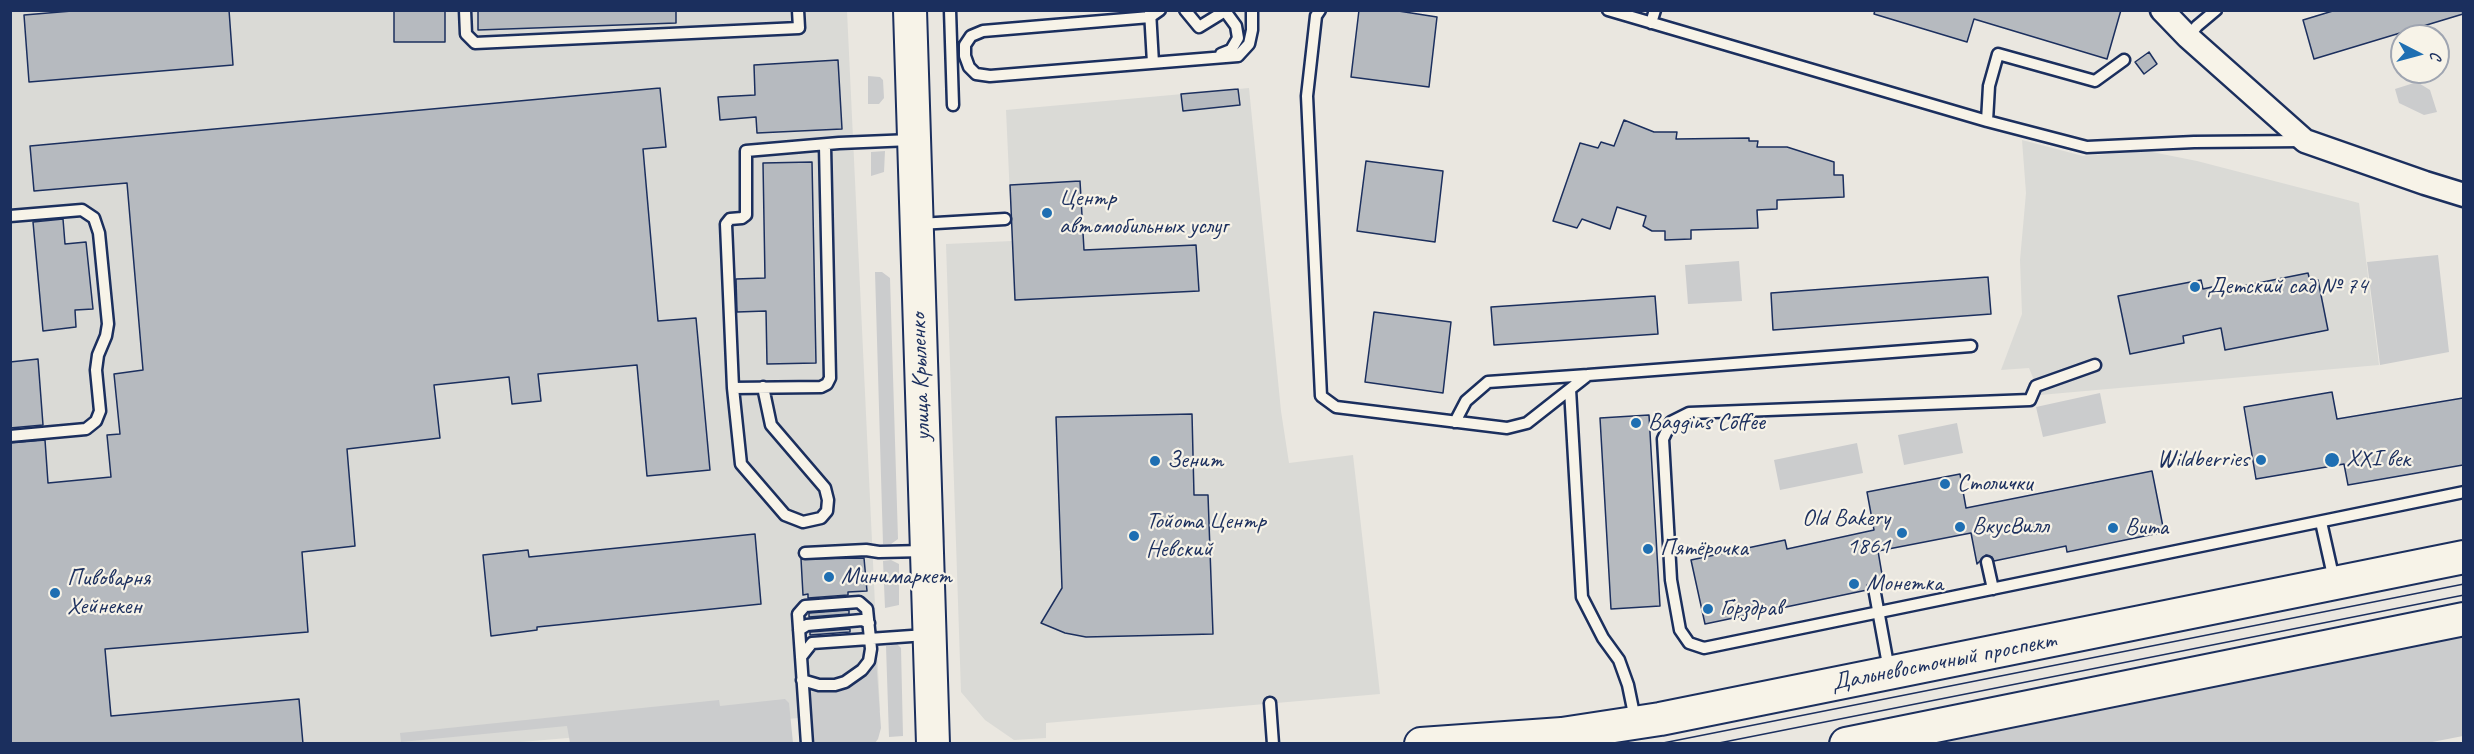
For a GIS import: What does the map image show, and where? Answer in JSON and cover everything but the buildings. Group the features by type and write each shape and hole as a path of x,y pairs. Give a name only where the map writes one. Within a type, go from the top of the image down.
{"main road":[{"name":"улица Крыленко","path":"891,10 904,140 916,224 917,551"},
{"name":"улица Крыленко","path":"909,10 908,109 904,140 919,635 912,744"},
{"name":"Дальневосточный проспект","path":"1421,744 1562,734 1636,723 2463,557"},
{"path":"1846,744 2463,619"},
{"name":"улица Крыленко","path":"919,635 933,744"}],"street":[{"path":"2162,10 2188,37 2305,141 2463,195"}],"lane":[{"path":"465,10 466,34 475,43 799,28 798,10"},
{"path":"950,10 953,105"},
{"path":"1185,10 1199,27 1225,11 1236,26 1238,38 1231,50 1212,58"},
{"path":"1153,63 1153,13 983,31 971,36 965,45 965,56 969,67 976,75 990,76 1153,63 1238,56 1249,44 1252,10"},
{"path":"1320,10 1316,16 1307,96 1321,396 1336,407 1506,428 1527,423 1588,375"},
{"path":"1608,10 1987,121 2087,147 2194,142 2305,141"},
{"path":"1651,23 1655,10"},
{"path":"2188,37 2216,10"},
{"path":"1987,121 1989,86 1998,54 2095,81 2124,60"},
{"path":"763,387 771,425 825,488 828,500 827,511 820,518 803,522 785,515 741,464 733,388 726,224 730,219 742,218 746,214 746,151 904,140"},
{"path":"733,388 821,387 827,384 830,378 825,146"},
{"path":"10,216 82,210 94,218 99,233 108,324 98,355 96,370 100,411 96,421 87,429 10,436"},
{"path":"916,224 1005,219"},
{"path":"1455,422 1466,401 1488,382 1971,346"},
{"path":"2094,365 2036,386 2030,400 1689,413 1671,422 1663,439 1671,580 1680,630 1689,643 1704,648 2463,492"},
{"path":"1570,389 1582,597 1603,638 1619,660 1628,685 1636,723"},
{"path":"2321,522 2335,583"},
{"path":"806,553 866,550 917,551"},
{"path":"1987,562 1993,588"},
{"path":"1874,588 1890,673"},
{"path":"802,680 819,685 835,685 854,676 869,661 870,638 867,609 859,602 805,606 798,614 802,680 807,744"},
{"path":"799,630 807,625 862,620 868,623"},
{"path":"801,657 812,643 919,635"},
{"path":"1270,703 1273,744"}],"shaded area":[{"path":"10,11 847,11 880,711 498,744 11,743"},
{"path":"868,76 880,77 883,80 884,98 879,104 868,104"},
{"path":"2411,84 2420,84 2430,90 2437,112 2424,115 2399,103 2395,89"},
{"path":"1249,88 1281,411 1289,463 1353,455 1380,694 1046,723 1046,738 1014,740 985,720 961,692 946,244 1012,241 1006,110"},
{"name":"Детский сад № 74","path":"2022,140 2083,156 2147,151 2197,161 2359,203 2379,365 2040,395 2029,368 2001,370 2022,314 2020,260 2026,193"},
{"path":"885,151 884,172 871,176 871,152"},
{"path":"935,247 940,387 933,383 928,251"},
{"path":"2438,255 2449,352 2380,365 2367,262"},
{"path":"1739,261 1742,301 1688,304 1685,265"},
{"path":"875,272 882,272 890,278 898,539 891,544 883,544"},
{"path":"2100,393 2106,423 2043,437 2036,407"},
{"path":"940,411 945,543 937,538 933,416"},
{"path":"1957,423 1963,453 1904,465 1898,435"},
{"path":"1857,443 1863,473 1780,490 1774,460"},
{"path":"891,560 899,564 899,605 885,608 883,561"},
{"path":"2463,637 2463,736 2422,744 1935,744 2009,725"},
{"path":"897,644 901,648 903,736 889,737 886,646"},
{"path":"874,658 876,659 881,728 878,739 875,743 811,743 808,692 844,688 870,670"},
{"path":"785,699 789,703 793,743 570,743 567,726 401,742 400,733 719,700 720,706"}],"tram line":[{"path":"1658,744 2464,584"},
{"path":"1714,744 2464,595"}],"place":[{"name":"Центр автомобильных услуг","path":"1047,213"},
{"name":"Детский сад № 74","path":"2195,287"},
{"name":"Baggins Coffee","path":"1636,423"},
{"name":"Wildberries","path":"2261,460"},
{"name":"XXI век","path":"2332,460"},
{"name":"Зенит","path":"1155,461"},
{"name":"Столички","path":"1945,484"},
{"name":"ВкусВилл","path":"1960,527"},
{"name":"Вита","path":"2113,528"},
{"name":"Old Bakery 1861","path":"1902,533"},
{"name":"Тойота Центр Невский","path":"1134,536"},
{"name":"Пятёрочка","path":"1648,549"},
{"name":"Минимаркет","path":"829,577"},
{"name":"Монетка","path":"1854,584"},
{"name":"Пивоварня Хейнекен","path":"55,593"},
{"name":"Горздрав","path":"1708,609"}]}
